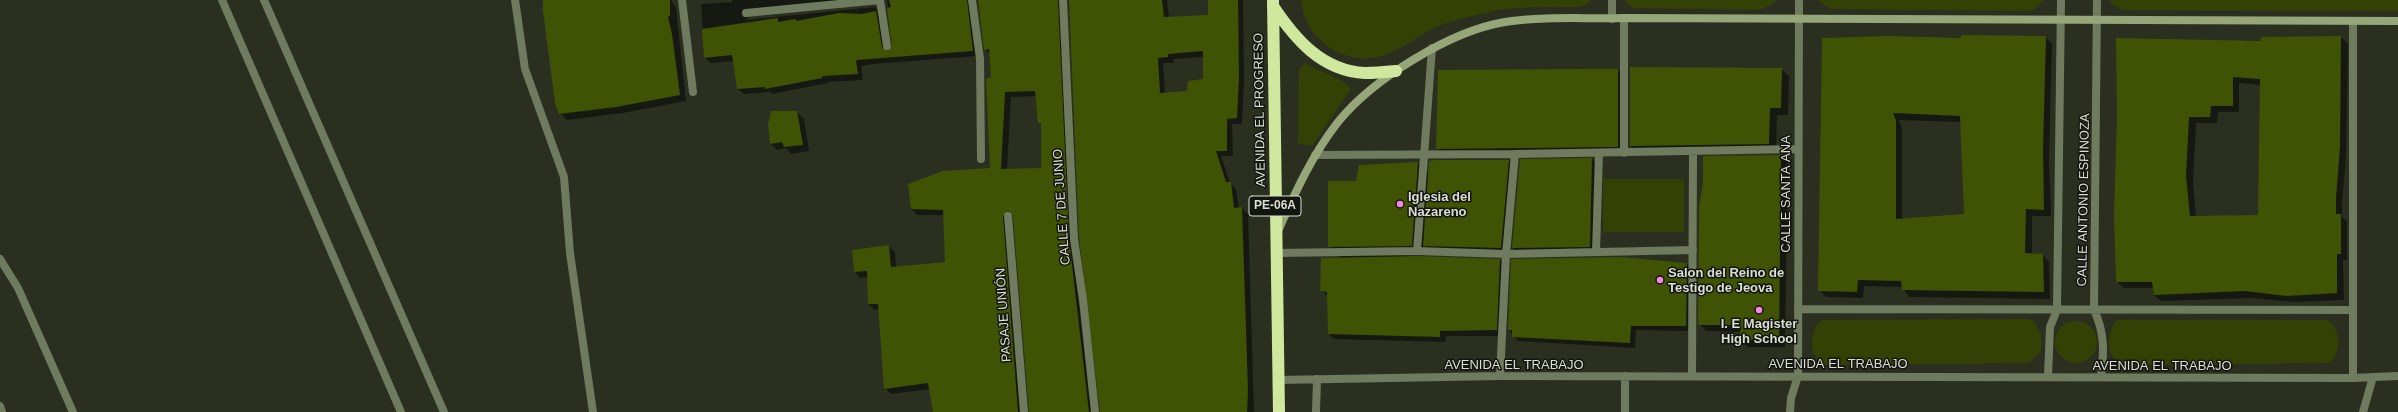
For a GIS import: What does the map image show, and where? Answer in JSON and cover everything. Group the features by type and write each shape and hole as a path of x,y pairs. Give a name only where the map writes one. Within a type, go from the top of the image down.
{"highway":[{"path":"1273,3 1288,28 1306,48 1325,61 1345,70 1365,73 1396,71"},
{"name":"AVENIDA EL PROGRESO","path":"1273,3 1279,380 1278,412"}],"main road":[{"path":"1276,235 1299,184 1316,155 1344,116 1360,100 1396,71 1432,48 1470,32 1504,23 1528,20 1624,18 2398,22"}],"street":[{"path":"222,0 401,412"},
{"path":"264,0 444,412"},
{"path":"515,0 525,69 564,177 570,253 593,412"},
{"path":"682,0 693,92"},
{"path":"746,13 880,0 887,46"},
{"path":"972,0 980,59 981,159"},
{"name":"CALLE 7 DE JUNIO","path":"1062,0 1074,239 1083,300 1094,412"},
{"path":"1612,0 1612,19"},
{"name":"CALLE SANTA ANA","path":"1790,412 1791,398 1798,376 1799,0"},
{"name":"CALLE ANTONIO ESPINOZA","path":"2048,377 2050,327 2057,310 2062,20 2061,0"},
{"name":"CALLE ANTONIO ESPINOZA","path":"2097,0 2094,310 2102,326 2105,345 2101,377"},
{"path":"1624,18 1624,153"},
{"path":"2353,21 2353,378"},
{"path":"1417,251 1432,48"},
{"path":"1316,155 1624,153 1798,149"},
{"path":"1692,376 1693,152"},
{"path":"1596,252 1599,153"},
{"path":"1500,376 1506,254 1515,154"},
{"name":"PASAJE UNIÓN","path":"1008,216 1024,412"},
{"path":"1277,253 1417,251 1506,254 1693,250"},
{"path":"0,259 18,288 73,412"},
{"path":"1798,309 2352,310"},
{"name":"AVENIDA EL TRABAJO","path":"1279,380 1500,376 2353,378 2398,376"},
{"path":"1625,376 1625,412"},
{"path":"2363,412 2373,377"},
{"path":"1316,412 1317,379"},
{"path":"0,406 2,412"}],"green space":[{"path":"1301,0 1592,0 1578,7 1533,7 1509,9 1462,18 1432,29 1390,53 1375,58 1360,58 1346,55 1332,49 1321,40 1311,29 1304,15"},
{"path":"1624,0 1777,0 1769,6 1758,10 1633,8"},
{"path":"1818,0 2045,0 2031,11 1831,9"},
{"path":"2109,0 2398,0 2398,11 2123,10 2113,5"},
{"path":"1305,63 1344,82 1351,89 1312,146 1298,143 1299,69"},
{"path":"1603,179 1684,179 1684,232 1603,232"},
{"path":"2027,319 2034,321 2041,335 2041,352 2029,363 1827,365 1816,358 1812,344 1814,330 1817,324 1822,320"},
{"path":"2118,320 2327,320 2335,329 2338,347 2334,359 2329,363 2122,365 2116,362 2110,351 2109,344 2111,330"},
{"path":"2076,321 2091,327 2097,342 2091,357 2076,363 2061,357 2055,342 2061,327"}],"building":[{"path":"543,0 670,0 670,16 668,17 672,34 680,95 616,107 559,114 555,103 543,11"},
{"path":"889,0 967,0 973,51 856,60 858,74 822,76 822,78 765,89 765,87 737,89 732,55 704,58 702,29 778,18 778,22 796,19 796,21 839,13 862,14 876,11 882,47 888,51 892,46 887,8 891,7"},
{"path":"978,0 1058,0 1069,239 1089,412 1029,412 1013,216 1008,211 1003,216 1018,412 933,412 928,383 884,389 878,304 868,304 867,271 854,272 852,250 889,245 891,267 945,262 943,210 911,209 908,184 943,171 990,168 986,79 991,77 989,49 984,50","holes":["1035,91 1038,123 1041,123 1041,168 1001,169 1005,92"]},
{"path":"1069,0 1162,0 1164,17 1208,15 1208,0 1238,0 1239,75 1237,118 1227,119 1227,151 1216,151 1226,182 1231,182 1234,208 1242,207 1248,391 1247,412 1100,412 1079,238","holes":["1203,51 1203,79 1188,81 1187,91 1160,93 1158,58 1168,57 1168,54"]},
{"path":"1961,35 2046,36 2043,150 2044,210 2026,209 2025,253 2043,254 2044,292 1902,290 1901,281 1858,280 1857,292 1818,291 1822,38 1889,36 1961,38","holes":["1893,113 1960,116 1964,214 1896,219 1896,120"]},
{"path":"2341,36 2340,147 2336,214 2341,214 2341,254 2337,254 2337,293 2287,296 2245,291 2154,295 2152,282 2116,282 2114,215 2117,115 2116,38 2261,41 2261,37","holes":["2233,77 2260,79 2258,215 2190,216 2186,176 2189,117 2210,117 2211,106 2233,106"]},
{"path":"1630,67 1782,68 1781,108 1770,108 1769,144 1630,146"},
{"path":"1618,69 1618,147 1436,149 1438,70"},
{"path":"771,111 797,111 803,145 784,147 782,142 770,144 768,124"},
{"path":"1781,155 1779,340 1740,340 1740,325 1698,325 1699,208 1703,182 1703,156"},
{"path":"1592,158 1590,247 1512,248 1520,159"},
{"path":"1509,160 1501,248 1423,246 1429,161"},
{"path":"1418,162 1412,246 1328,247 1328,181 1356,181 1359,165"},
{"path":"1417,256 1500,259 1497,330 1440,331 1440,337 1328,334 1327,292 1320,291 1321,258"},
{"path":"1621,257 1687,263 1686,326 1631,326 1630,343 1512,337 1512,330 1508,330 1511,259"}],"place":[{"name":"Iglesia del Nazareno","path":"1400,204"},
{"name":"Salon del Reino de Testigo de Jeova","path":"1660,280"},
{"name":"I. E Magister High School","path":"1759,310"}]}
